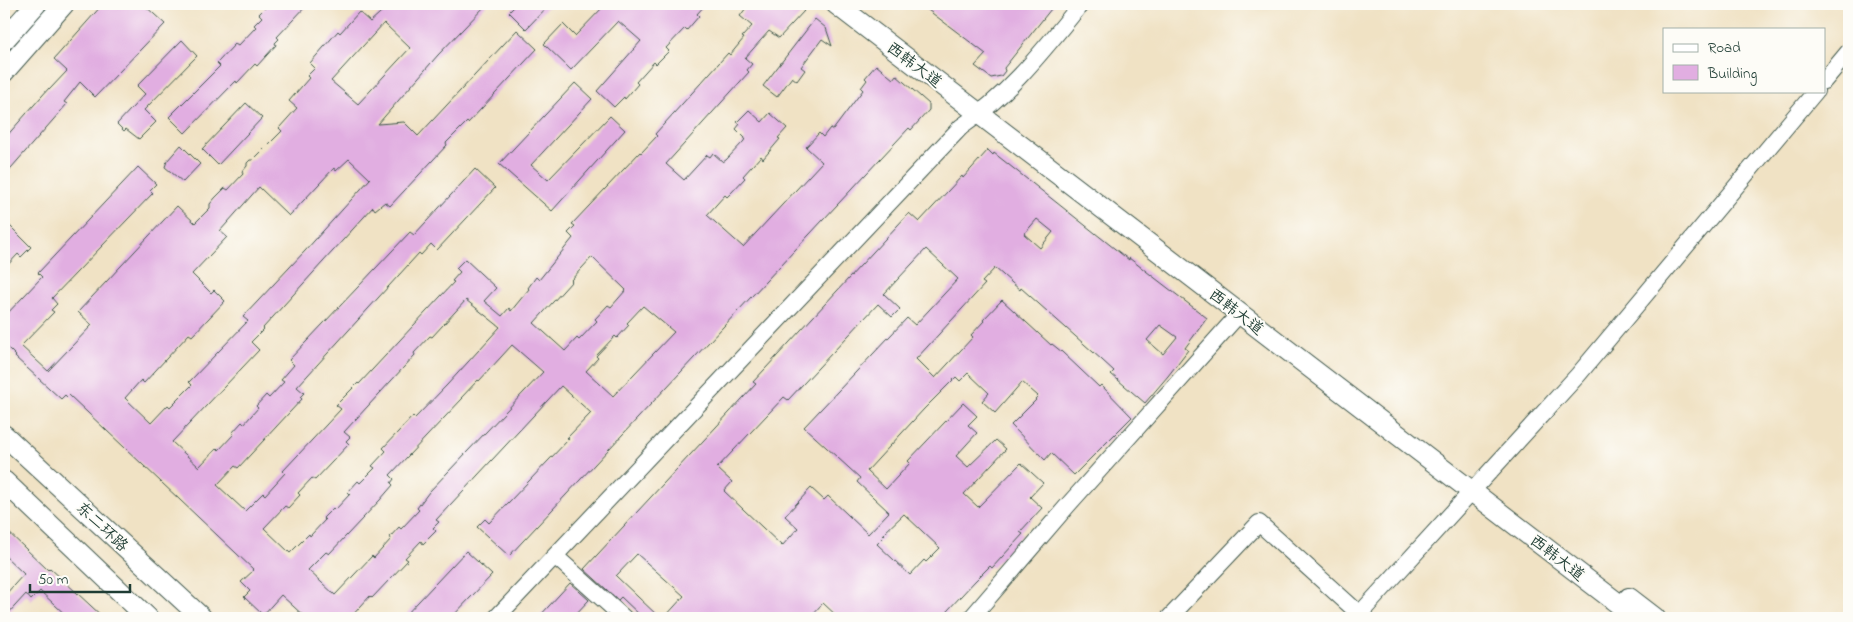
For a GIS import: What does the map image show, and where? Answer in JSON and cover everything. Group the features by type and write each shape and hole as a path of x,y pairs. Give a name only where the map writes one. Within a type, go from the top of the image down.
{"main road":[{"path":"4,40 36,4"},
{"path":"4,72 64,4"},
{"name":"西韩大道","path":"836,4 984,110 1476,488 1637,618"},
{"name":"西韩大道","path":"854,4 984,110 1240,313 1655,618"},
{"name":"东二环路","path":"4,435 202,618"},
{"path":"4,482 148,618"}],"street":[{"path":"496,618 954,134 984,110 1027,70 1081,4"},
{"path":"1826,79 1849,51"},
{"path":"1169,618 1259,523 1360,617 1410,558 1584,368 1815,92"},
{"path":"971,618 1240,313"},
{"path":"555,556 624,618"}],"building":[{"path":"103,4 143,4 165,24 95,97 80,82 64,102 67,104 4,176 4,139 49,88 67,71 54,59"},
{"path":"269,4 308,4 277,37 279,39 275,43 276,45 257,66 255,64 237,83 236,81 185,133 169,117 220,66 217,63 235,44 238,46 256,27 254,25 262,17 259,14"},
{"path":"390,4 487,4 438,55 378,124 404,122 418,136 517,30 537,49 468,123 446,143 447,145 390,206 385,202 375,210 373,207 251,342 259,350 172,442 199,467 217,448 219,450 242,422 244,424 258,408 256,406 266,395 269,398 284,382 281,380 294,365 289,360 410,232 414,235 475,169 495,188 437,250 431,244 421,255 419,253 297,387 304,393 300,397 302,399 238,468 235,466 217,485 245,511 263,493 265,495 285,473 283,471 341,409 336,405 359,384 454,282 452,281 460,272 456,268 465,259 496,288 484,301 502,316 509,308 511,311 536,277 539,280 573,238 568,233 575,226 572,224 657,136 655,134 728,53 730,55 744,38 742,37 752,26 740,16 749,4 795,4 804,11 779,38 769,31 745,58 752,64 747,70 749,72 666,164 684,180 707,155 710,157 713,153 723,162 744,141 745,138 736,129 740,124 737,122 749,110 762,122 770,113 787,128 763,159 761,156 743,176 745,178 727,197 725,195 707,215 743,247 822,162 806,147 819,133 823,137 830,128 833,130 863,90 861,88 867,80 865,78 876,65 893,79 896,75 929,104 929,110 911,130 909,128 509,556 477,527 485,519 489,523 569,439 567,438 591,413 561,386 436,520 439,522 433,528 436,531 423,544 421,541 405,558 408,560 350,618 306,618 281,595 263,615 244,597 250,591 241,582 254,570 69,395 67,397 65,395 61,399 15,357 4,344 4,317 42,277 38,273 138,167 156,184 150,190 153,193 52,298 57,304 51,310 54,312 21,346 48,371 92,325 78,312 177,206 195,223 210,208 210,204 215,198 225,188 228,190 243,174 242,172 247,163 253,160 282,131 279,128 297,108 289,101 315,68 310,63 338,31 340,33 359,12 370,22","holes":["384,23 410,48 358,104 331,81","349,159 370,179 243,317 248,321 189,382 192,385 170,407 168,405 151,423 125,398 141,380 144,383 189,334 192,336 225,301 214,290 211,293 192,274 227,237 220,231 259,187 289,216 334,168 336,171","592,257 626,290 611,307 608,305 595,319 597,321 579,340 577,338 565,351 534,323","466,300 500,327 447,385 415,418 413,416 383,448 386,451 372,466 375,468 360,483 358,481 348,492 350,494 335,510 333,508 310,536 309,534 290,553 264,528 285,506 288,508 300,495 298,493 312,478 315,480 349,444 346,441 350,437 344,432 415,355 414,353 430,336 432,337","643,306 674,332 613,396 586,371 598,358 596,356 615,336 617,338 629,325 627,323","512,345 543,372 429,492 417,508 419,510 401,529 399,527 374,558 372,556 335,595 308,570 326,552 329,554 380,500 393,485 391,483 394,479 390,475"]},
{"path":"517,4 550,4 526,29 509,12"},
{"path":"606,4 706,4 687,30 685,28 666,48 669,51 656,64 654,62 636,82 638,84 625,99 624,97 614,107 597,91 641,41 618,21 571,70 544,44 563,24 575,36"},
{"path":"920,4 1055,4 1004,68 1005,71 1001,76 991,78 975,66 986,54"},
{"path":"815,19 826,28 832,46 822,39 801,67 805,70 797,81 792,77 777,97 763,86"},
{"path":"182,40 197,56 144,110 156,122 139,139 126,129 124,131 117,124 145,94 137,86"},
{"path":"575,83 592,99 531,165 548,180 610,116 625,130 552,211 499,164"},
{"path":"246,103 262,118 218,165 202,149"},
{"path":"181,145 200,164 183,182 165,167 167,161"},
{"path":"988,150 993,155 994,153 1129,260 1129,258 1207,318 1185,348 1188,350 1168,376 1145,403 1111,374 1114,371 1102,360 1021,288 1020,290 995,268 982,282 985,284 916,359 935,378 973,337 971,335 1002,300 1099,387 1101,385 1132,417 1074,475 1051,453 1045,460 1011,425 1038,396 1022,382 995,413 982,401 989,393 968,373 960,381 956,377 924,409 867,471 886,489 910,463 908,461 963,403 977,416 968,425 977,433 956,456 968,467 996,440 1006,449 964,494 978,507 1021,463 1043,483 1030,497 1042,508 1020,532 1023,534 992,568 990,566 975,581 943,618 839,618 823,603 809,618 664,618 684,596 637,554 616,576 660,618 643,618 621,597 618,600 584,569 756,384 753,382 909,213 919,222 962,176 963,178","holes":["1037,219 1053,232 1040,248 1024,234","926,249 958,279 915,325 907,318 804,427 860,478 857,482 889,512 868,534 828,496 824,500 811,488 785,516 798,528 782,546 724,491 732,482 717,468 784,397 788,400 878,304 892,317 900,309 884,294","1160,325 1177,337 1163,354 1147,340","904,514 940,548 926,562 924,560 910,575 877,544 885,536 883,534"]},
{"path":"4,220 31,247 21,257 18,254 4,269"},
{"path":"4,528 48,570 50,568 104,618 69,618 40,591 31,600 26,594 4,618 4,596 24,574 4,555"},
{"path":"466,551 492,575 451,618 403,618"},
{"path":"570,583 589,600 572,618 538,618"}]}
